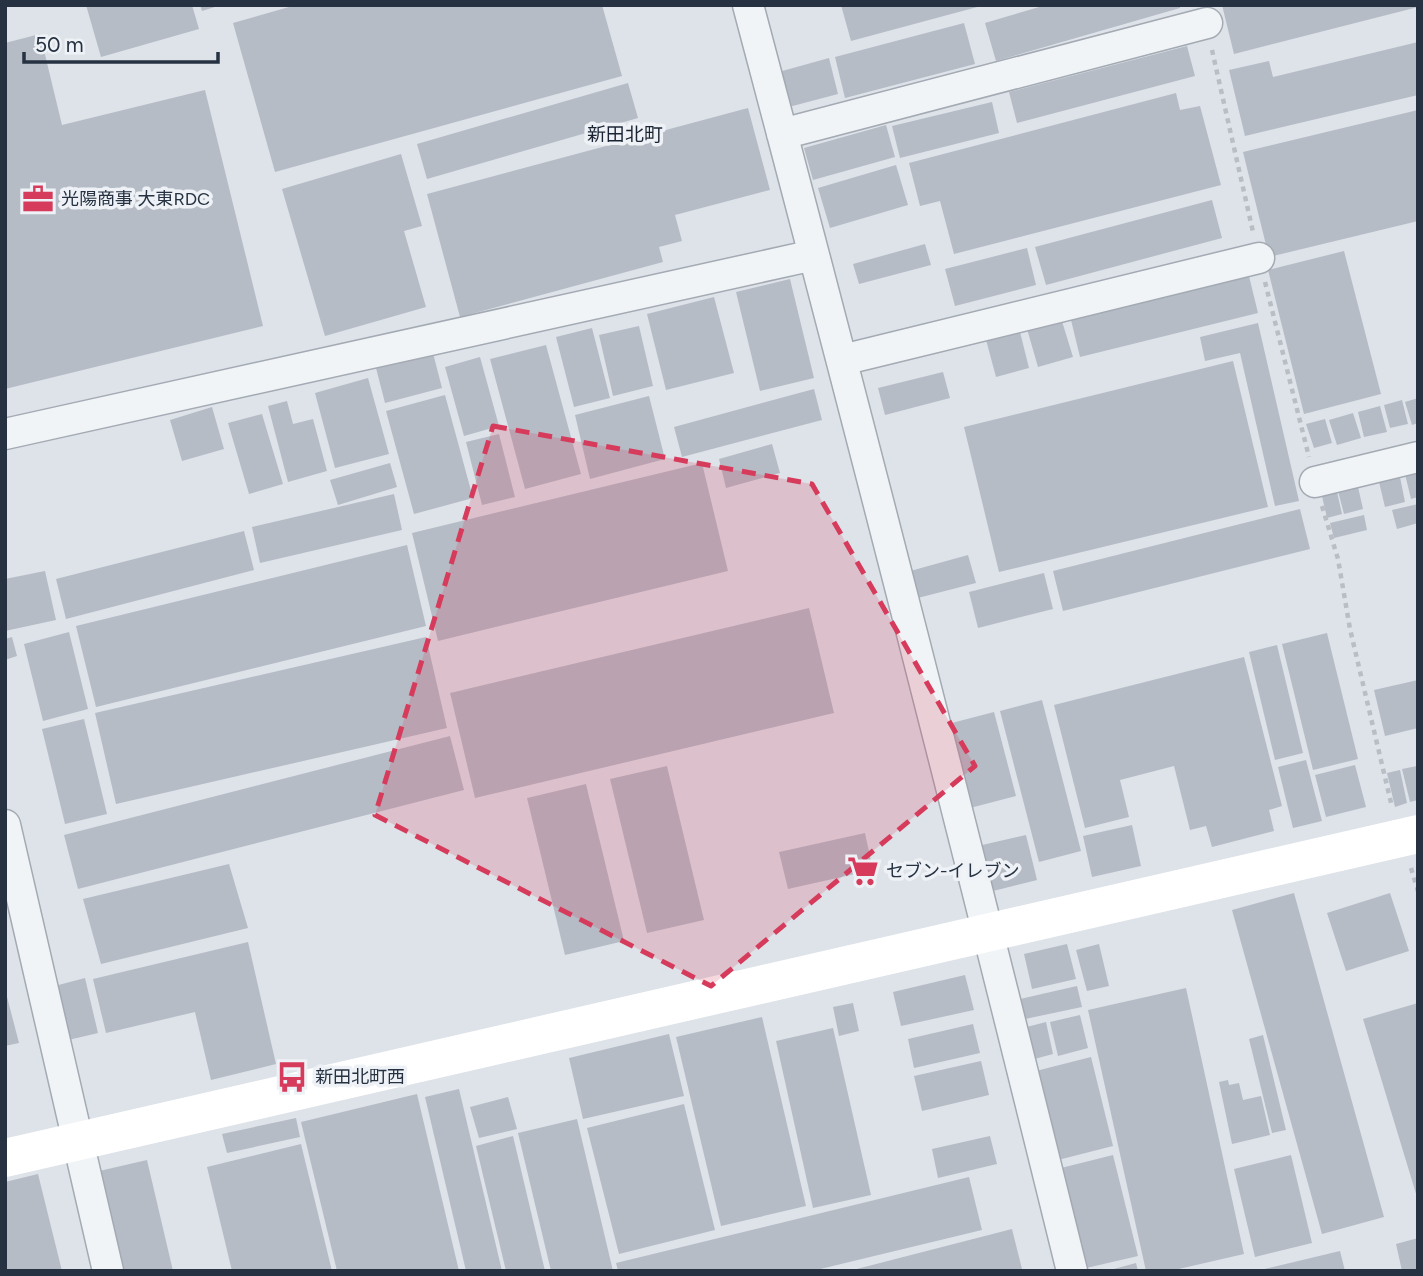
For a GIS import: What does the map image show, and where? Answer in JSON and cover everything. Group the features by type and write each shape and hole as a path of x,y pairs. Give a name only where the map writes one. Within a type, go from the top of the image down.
{"street":[{"path":"748,5 989,932 1072,1271"},
{"path":"782,134 1207,23"},
{"path":"5,434 814,254"},
{"path":"842,360 1259,258"},
{"path":"1315,482 1418,457"},
{"path":"5,825 108,1271"},
{"path":"5,1158 989,932 1406,833"}],"path":[{"path":"1207,23 1259,258 1315,482 1338,559 1350,629 1406,833 1418,891"}],"highlighted area":[{"path":"493,426 812,484 975,766 711,986 375,815"}],"building":[{"path":"86,5 192,5 199,29 101,57"},
{"path":"200,5 218,5 218,6 202,11"},
{"path":"296,5 602,5 622,76 275,172 233,23"},
{"path":"841,5 981,5 981,6 851,41"},
{"path":"1046,5 1180,5 1180,8 996,61 985,23"},
{"path":"1222,5 1418,5 1418,7 1234,54"},
{"path":"964,23 975,64 845,98 835,57"},
{"path":"40,34 62,125 205,90 263,326 5,389 5,43"},
{"path":"1418,42 1418,95 1245,136 1229,70 1269,61 1273,77"},
{"path":"1187,46 1195,76 1017,123 1009,92"},
{"path":"829,58 838,94 785,108 775,73"},
{"path":"628,83 638,118 427,179 417,144"},
{"path":"1176,93 1180,110 1200,106 1221,185 954,254 940,201 920,206 909,163"},
{"path":"992,102 999,133 900,158 892,126"},
{"path":"748,108 770,190 675,215 682,241 659,247 663,262 460,317 427,194"},
{"path":"1418,110 1418,221 1269,257 1243,152"},
{"path":"886,125 895,157 813,180 804,148"},
{"path":"401,154 422,226 404,231 426,307 325,336 282,189"},
{"path":"896,165 908,205 830,228 818,188"},
{"path":"1212,200 1222,238 1046,285 1035,247"},
{"path":"925,244 931,265 859,284 853,264"},
{"path":"1027,248 1036,285 955,306 945,269"},
{"path":"1344,251 1381,394 1304,414 1268,270"},
{"path":"1249,276 1258,313 1080,357 1071,320"},
{"path":"790,279 814,378 760,391 736,292"},
{"path":"714,297 734,373 666,390 647,314"},
{"path":"1061,318 1073,357 1038,367 1027,329"},
{"path":"1258,323 1299,501 1275,506 1240,353 1205,361 1200,337"},
{"path":"639,326 653,386 613,396 599,335"},
{"path":"592,328 610,398 574,407 556,337"},
{"path":"1019,328 1029,368 996,377 985,336"},
{"path":"546,345 581,474 525,489 490,359"},
{"path":"433,353 442,388 385,403 376,368"},
{"path":"480,357 499,426 464,436 445,367"},
{"path":"1233,361 1268,507 999,572 964,427"},
{"path":"943,372 950,398 885,415 878,388"},
{"path":"368,378 389,454 335,468 315,393"},
{"path":"814,389 822,420 682,457 674,427"},
{"path":"445,395 473,498 414,514 386,411"},
{"path":"649,396 665,459 590,479 575,415"},
{"path":"1418,398 1418,423 1412,425 1405,402"},
{"path":"1402,400 1408,424 1390,428 1384,405"},
{"path":"287,401 293,424 313,419 327,471 288,482 268,406"},
{"path":"1380,406 1387,432 1364,437 1358,412"},
{"path":"212,407 224,449 182,461 170,420"},
{"path":"1353,413 1361,438 1337,445 1329,420"},
{"path":"262,414 283,484 249,494 228,423"},
{"path":"1325,419 1332,443 1314,448 1306,424"},
{"path":"499,434 515,497 482,505 466,442"},
{"path":"772,444 780,473 726,488 719,459"},
{"path":"390,463 397,487 338,505 330,480"},
{"path":"702,463 728,571 438,641 412,533"},
{"path":"1418,471 1418,497 1411,499 1405,474"},
{"path":"1400,477 1405,502 1385,507 1379,482"},
{"path":"1358,487 1363,509 1344,514 1338,491"},
{"path":"1337,492 1342,514 1327,518 1322,496"},
{"path":"394,494 402,530 260,563 252,527"},
{"path":"1418,504 1418,523 1397,529 1392,510"},
{"path":"1300,509 1310,549 1063,611 1053,571"},
{"path":"1364,515 1367,530 1334,538 1330,523"},
{"path":"244,531 254,570 66,619 56,579"},
{"path":"407,545 426,626 96,707 76,626"},
{"path":"968,555 976,583 910,600 903,573"},
{"path":"45,571 56,620 5,631 5,579"},
{"path":"1044,573 1053,609 978,628 969,592"},
{"path":"809,608 834,713 475,798 450,693"},
{"path":"69,632 88,709 43,721 24,644"},
{"path":"1327,633 1358,759 1313,770 1282,644"},
{"path":"12,637 17,656 5,660 5,639"},
{"path":"426,637 447,728 116,804 95,713"},
{"path":"1277,645 1303,753 1275,760 1249,652"},
{"path":"1244,657 1282,806 1269,810 1274,831 1212,847 1206,826 1190,830 1174,766 1120,780 1129,817 1085,828 1054,705"},
{"path":"1418,680 1418,728 1385,736 1374,690"},
{"path":"1042,700 1081,851 1039,862 1000,711"},
{"path":"994,712 1016,796 970,808 948,724"},
{"path":"84,719 107,814 65,824 42,729"},
{"path":"450,736 464,790 78,889 64,835"},
{"path":"1306,760 1322,821 1293,828 1278,767"},
{"path":"1355,765 1366,807 1326,817 1315,775"},
{"path":"667,766 704,920 647,933 610,779"},
{"path":"1417,766 1418,800 1410,802 1402,769"},
{"path":"1400,770 1407,803 1395,807 1387,773"},
{"path":"586,784 624,941 565,955 527,798"},
{"path":"1132,825 1141,866 1092,877 1083,836"},
{"path":"865,833 873,870 788,889 779,852"},
{"path":"1026,835 1037,880 989,892 978,846"},
{"path":"229,864 248,928 101,964 83,899"},
{"path":"1294,893 1384,1217 1322,1234 1232,910"},
{"path":"1390,893 1409,951 1346,971 1327,913"},
{"path":"248,942 276,1064 211,1080 195,1012 106,1033 93,979"},
{"path":"1067,944 1076,979 1032,989 1024,954"},
{"path":"1099,944 1109,986 1087,991 1076,950"},
{"path":"965,975 974,1010 901,1026 893,992"},
{"path":"85,978 98,1033 64,1041 51,987"},
{"path":"1077,986 1082,1007 1025,1019 1020,999"},
{"path":"1186,988 1244,1254 1170,1271 1146,1271 1088,1010"},
{"path":"5,989 19,1043 5,1046"},
{"path":"853,1003 859,1031 839,1036 833,1007"},
{"path":"1418,1003 1418,1197 1417,1197 1363,1019"},
{"path":"1080,1015 1088,1048 1058,1056 1050,1022"},
{"path":"762,1017 806,1206 721,1226 676,1037"},
{"path":"1046,1022 1053,1054 1027,1061 1019,1029"},
{"path":"973,1024 980,1053 914,1068 908,1039"},
{"path":"833,1028 871,1195 813,1208 776,1041"},
{"path":"669,1034 684,1096 583,1119 569,1058"},
{"path":"1263,1035 1286,1130 1272,1133 1249,1039"},
{"path":"1091,1057 1113,1146 1054,1161 1032,1072"},
{"path":"981,1061 989,1095 922,1111 914,1076"},
{"path":"1228,1080 1229,1085 1239,1083 1243,1100 1261,1096 1270,1135 1232,1144 1219,1082"},
{"path":"459,1089 502,1271 466,1271 425,1097"},
{"path":"417,1094 459,1271 337,1271 301,1122"},
{"path":"508,1097 517,1129 479,1138 470,1107"},
{"path":"684,1104 715,1230 619,1254 587,1128"},
{"path":"296,1118 300,1137 227,1153 222,1134"},
{"path":"577,1119 613,1271 551,1271 518,1133"},
{"path":"513,1136 545,1271 506,1271 476,1146"},
{"path":"990,1136 997,1164 938,1178 932,1149"},
{"path":"301,1144 332,1271 232,1271 207,1167"},
{"path":"1113,1155 1138,1256 1082,1269 1057,1169"},
{"path":"1291,1155 1312,1243 1255,1257 1234,1169"},
{"path":"147,1160 173,1271 118,1271 95,1172"},
{"path":"38,1174 62,1271 5,1271 5,1182"},
{"path":"969,1177 982,1230 812,1271 618,1271 616,1263"},
{"path":"1012,1229 1022,1269 849,1271"},
{"path":"1418,1238 1418,1271 1402,1271 1396,1244"},
{"path":"1340,1251 1345,1271 1260,1271 1260,1270"},
{"path":"1136,1263 1138,1271 1110,1270"}],"place":[{"name":"光陽商事 大東RDC","path":"38,199"},
{"name":"セブン-イレブン","path":"863,871"},
{"name":"新田北町西","path":"292,1077"}],"district":[{"name":"新田北町","path":"625,134"}]}
